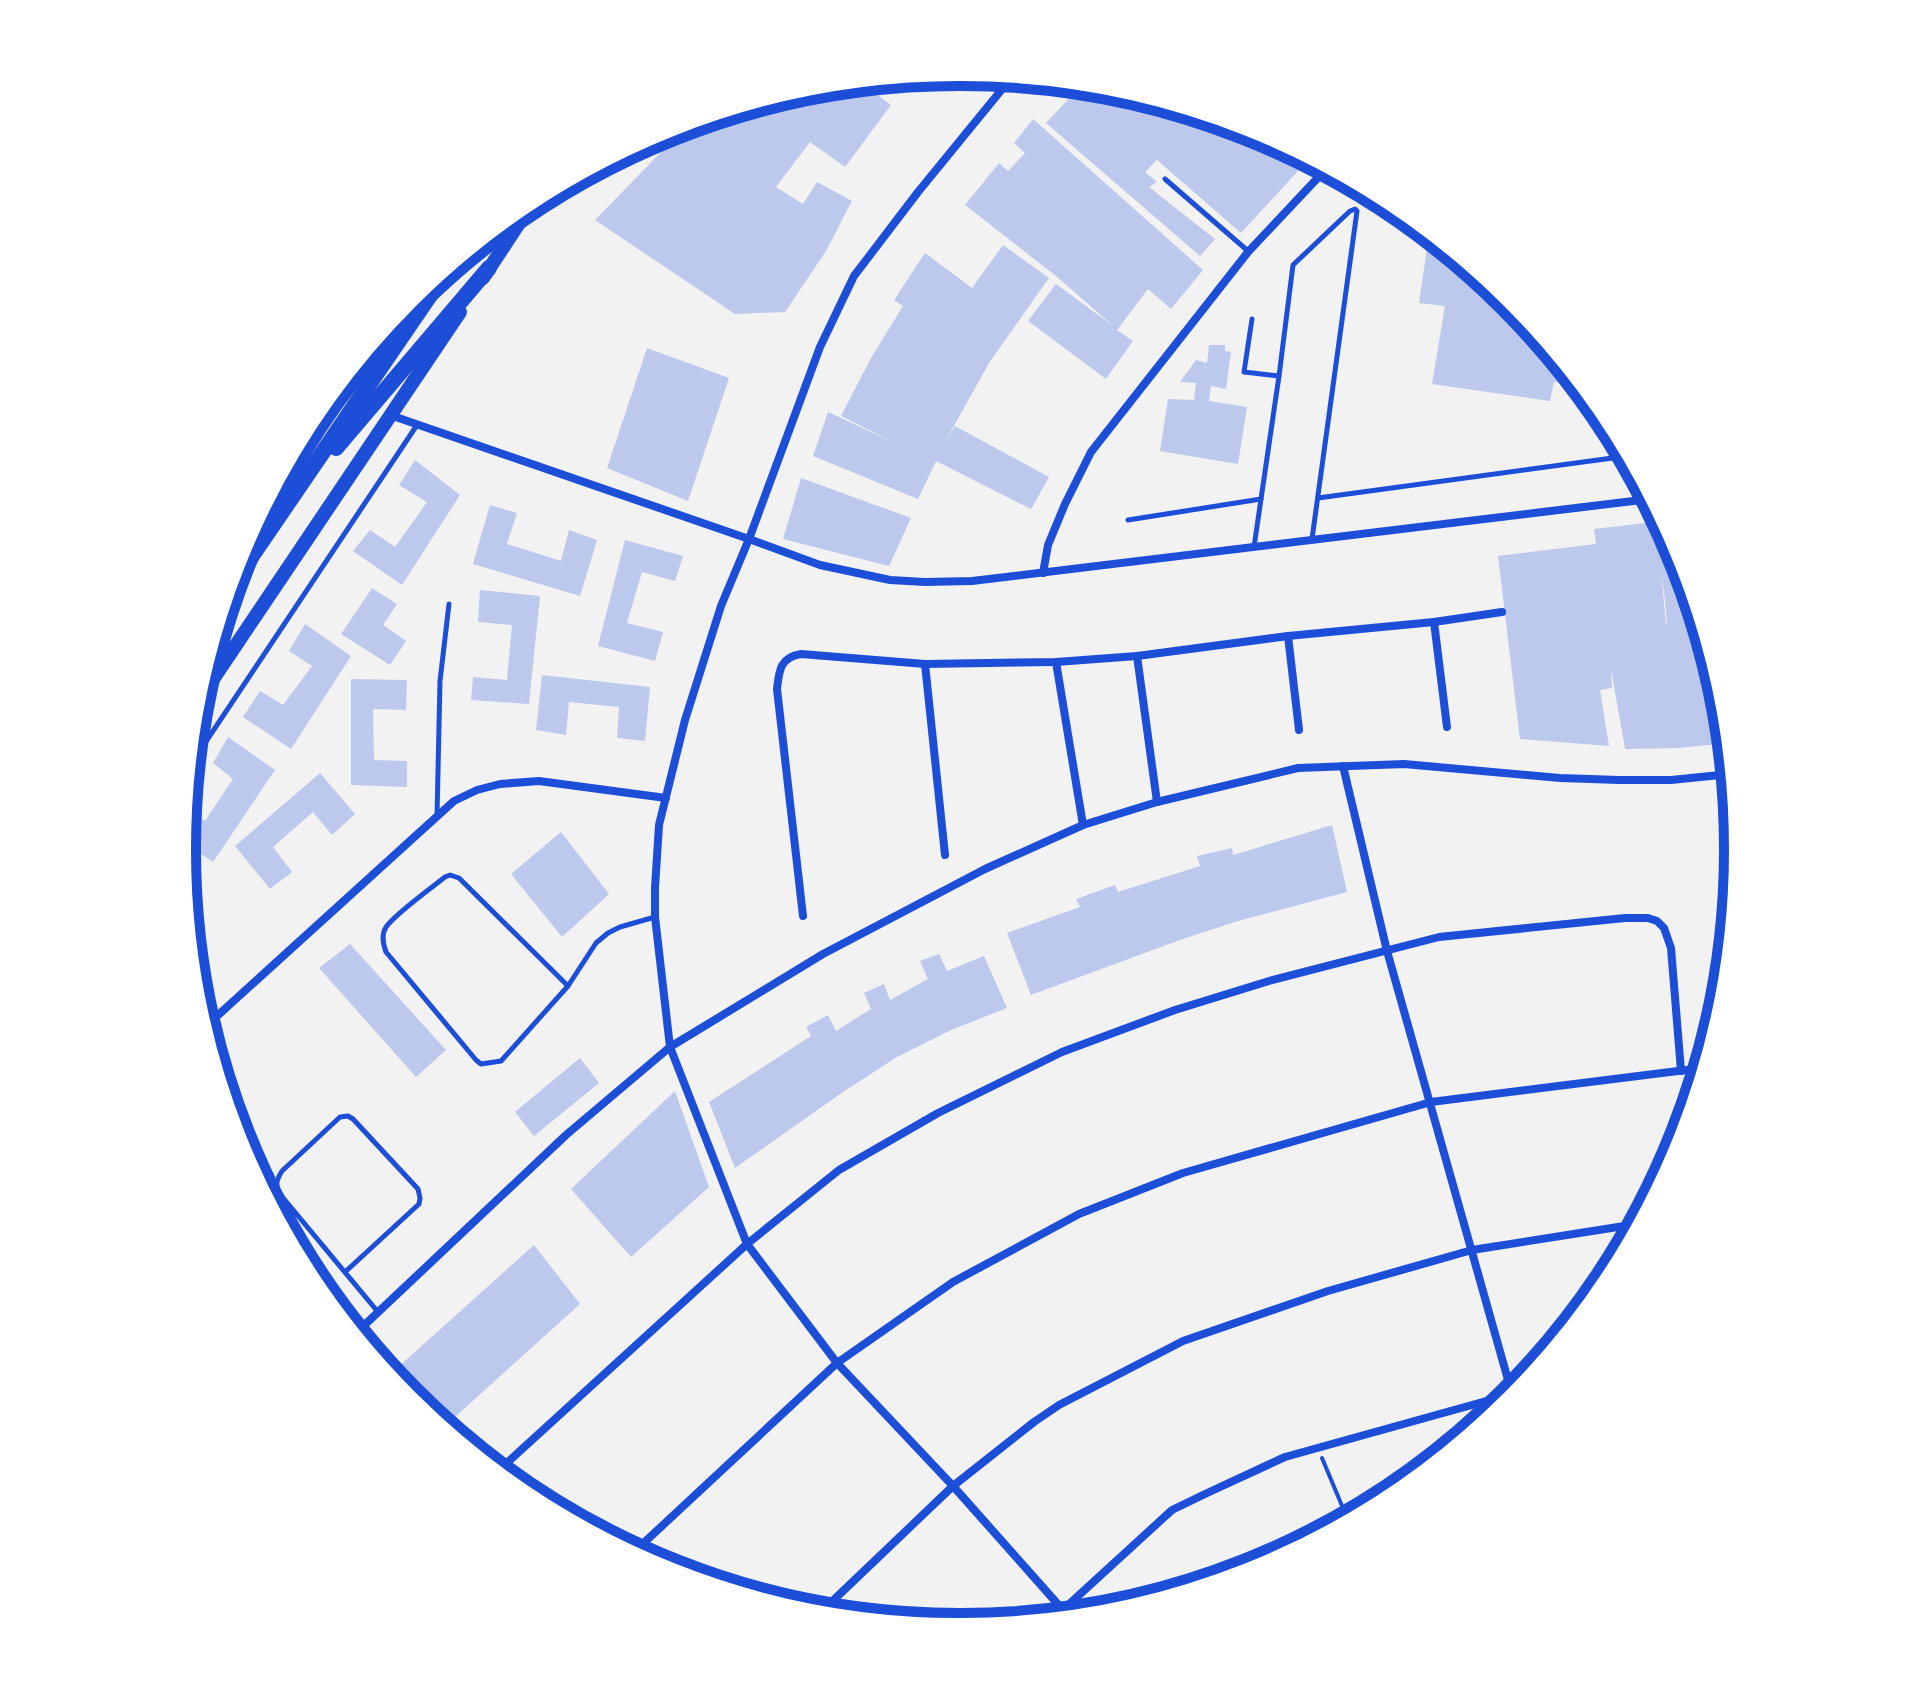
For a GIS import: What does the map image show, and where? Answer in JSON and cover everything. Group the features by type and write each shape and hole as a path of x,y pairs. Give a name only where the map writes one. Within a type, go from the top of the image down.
{"main road":[{"path":"218,671 514,231"},
{"path":"281,513 489,268"},
{"path":"262,540 420,310"}],"street":[{"path":"1003,88 854,276 820,347 721,606 685,720 659,825 655,917 670,1047 747,1244 837,1363 953,1486 1059,1606"},
{"path":"1043,573 1048,545 1091,452 1248,252 1319,176"},
{"path":"390,415 820,565 890,580 972,581 1639,500"},
{"path":"803,916 777,689 783,661 788,658 801,654 925,664 1056,662 1137,656 1502,612"},
{"path":"1434,622 1447,727"},
{"path":"1288,636 1299,730"},
{"path":"1137,656 1157,802"},
{"path":"1056,662 1083,825"},
{"path":"925,664 945,855"},
{"path":"364,1326 566,1135 670,1047 823,954 985,869 1083,825 1157,802 1298,768 1404,764 1619,780 1671,780 1720,775"},
{"path":"1343,766 1387,951 1509,1379"},
{"path":"216,1017 454,801 500,784 539,781 666,798"},
{"path":"507,1463 747,1244 839,1170 938,1113 1062,1052 1175,1010 1269,981 1439,937 1648,918 1664,928 1671,948 1681,1071"},
{"path":"643,1544 837,1363 953,1282 1079,1214 1183,1173 1431,1102 1690,1070"},
{"path":"832,1601 953,1486 1034,1422 1059,1405 1183,1341 1328,1291 1472,1250 1624,1226"},
{"path":"1069,1605 1172,1510 1285,1457 1488,1400"}],"lane":[{"path":"1165,179 1248,252"},
{"path":"1254,547 1294,262 1350,211 1357,209 1312,540"},
{"path":"1252,319 1244,372 1279,376"},
{"path":"204,745 417,424"},
{"path":"1318,498 1615,458"},
{"path":"1128,520 1261,499"},
{"path":"437,817 440,681 449,604"},
{"path":"568,986 454,876 445,877 385,928 383,945 386,952 481,1064 501,1061 568,986 596,943 620,927 655,917"},
{"path":"345,1272 419,1204 420,1198 418,1189 353,1119 344,1116 282,1171 276,1186 279,1193 378,1312"}],"path":[{"path":"1318,1448 1344,1510"}],"building":[{"path":"874,92 891,105 845,167 810,142 776,187 803,204 817,182 852,201 826,251 785,312 735,314 595,220 666,147 762,112 811,101"},
{"path":"1072,95 1109,101 1205,127 1302,167 1241,233 1157,160 1145,172 1157,182 1149,187 1215,239 1200,256 1046,123"},
{"path":"1033,119 1203,270 1171,309 1148,289 1117,330 1133,341 1106,379 1028,321 1056,284 1112,325 1056,276 965,205 999,163 1008,171 1025,153 1014,143"},
{"path":"1003,245 1049,278 989,363 945,442 955,426 1049,477 1031,509 936,461 918,499 813,456 828,412 895,443 841,416 903,306 894,300 925,253 972,288"},
{"path":"1427,246 1500,310 1565,383 1554,382 1550,401 1432,384 1445,306 1419,303"},
{"path":"1209,345 1225,345 1225,351 1231,352 1226,389 1211,386 1209,401 1247,407 1238,464 1160,451 1168,399 1194,400 1196,383 1180,382 1196,360 1207,363"},
{"path":"647,348 729,378 688,501 607,468"},
{"path":"415,460 460,495 402,585 353,551 370,530 395,547 427,502 399,485"},
{"path":"801,478 911,518 889,566 783,539"},
{"path":"490,505 517,513 507,544 561,561 569,530 597,540 580,596 473,564"},
{"path":"1650,522 1683,604 1709,701 1716,744 1625,749 1611,669 1612,688 1600,690 1609,746 1520,739 1498,556 1596,544 1594,529","holes":["1661,571 1665,600 1666,624"]},
{"path":"625,540 683,556 675,581 642,572 627,623 663,632 655,661 598,646"},
{"path":"372,588 397,604 383,625 406,641 390,665 341,634"},
{"path":"480,590 540,596 529,704 471,700 473,677 507,680 512,625 478,622"},
{"path":"305,624 351,656 291,749 243,717 260,691 283,705 312,666 289,651"},
{"path":"542,675 650,687 645,741 617,738 619,707 569,702 566,735 536,730"},
{"path":"351,679 407,680 406,710 373,709 374,760 407,761 407,787 351,785"},
{"path":"228,737 275,770 213,862 196,851 197,817 205,821 233,779 213,763"},
{"path":"320,773 355,814 332,835 313,812 273,847 292,872 270,889 235,846"},
{"path":"1332,825 1347,892 1238,921 1031,995 1007,933 1080,907 1076,899 1115,885 1118,892 1200,866 1197,856 1232,848 1233,855"},
{"path":"561,832 609,894 562,937 511,874"},
{"path":"350,944 446,1050 416,1077 319,968"},
{"path":"939,954 947,971 984,956 1007,1008 951,1030 897,1057 735,1168 709,1102 811,1036 806,1027 828,1015 836,1031 871,1009 864,993 884,984 890,1000 928,979 920,961"},
{"path":"580,1058 599,1083 534,1136 515,1112"},
{"path":"675,1091 709,1187 631,1257 571,1189"},
{"path":"534,1245 580,1304 452,1419 399,1367"}]}
